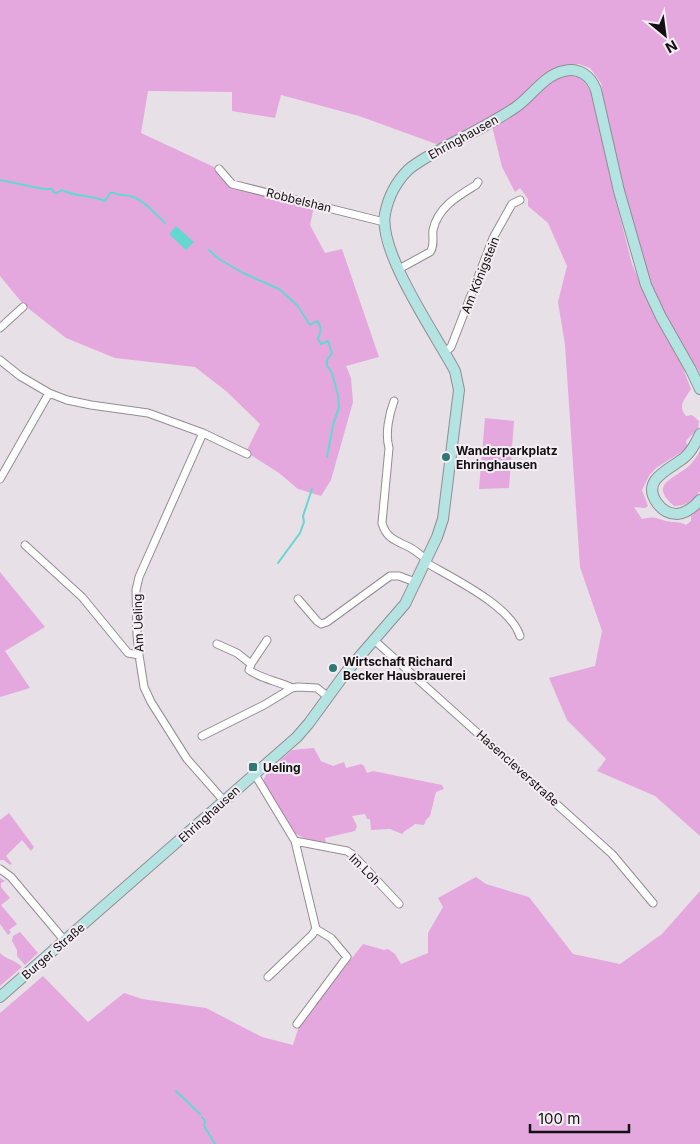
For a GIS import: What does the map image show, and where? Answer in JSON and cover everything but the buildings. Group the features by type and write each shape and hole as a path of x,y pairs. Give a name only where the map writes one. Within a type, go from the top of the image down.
{"main road":[{"name":"Ehringhausen","path":"106,905 303,731 347,671 405,604 437,537 444,515 458,395 456,376 399,269 387,242 384,222 394,188 406,172 415,164 514,108 552,76 569,70 576,70 585,74 591,80 596,90 617,184 646,285 660,317 700,389"},
{"path":"700,434 688,454 658,476 654,483 653,492 654,498 660,507 674,514 686,512 700,500"},
{"name":"Burger Straße","path":"0,997 106,905"}],"street":[{"name":"Robbelshan","path":"219,169 232,184 384,222"},
{"path":"399,269 430,252 433,248 434,228 438,215 452,201 478,182"},
{"name":"Am Königstein","path":"444,353 452,347 493,238 512,204 520,200"},
{"path":"0,328 23,307"},
{"path":"0,360 20,376 49,393 66,400 148,413 202,433 246,454"},
{"path":"0,480 49,393"},
{"path":"394,401 390,411 387,441 389,448 381,518 387,535 479,593 517,628 520,636"},
{"name":"Am Ueling","path":"202,433 139,577 136,590 139,655 144,687 151,702 187,759 224,801"},
{"path":"25,545 82,597 128,653 139,655"},
{"path":"298,599 321,624 327,622 390,576 399,576 415,582"},
{"path":"267,640 249,670 254,674 272,679 292,688"},
{"name":"Hasencleverstraße","path":"374,640 612,854 653,903"},
{"path":"217,644 237,653 251,664"},
{"path":"202,736 298,686 316,688 328,697"},
{"path":"254,773 295,841 316,929 331,938 347,957 297,1024"},
{"name":"Im Loh","path":"295,841 347,852 353,855 399,904"},
{"path":"0,869 10,877 64,940"},
{"path":"268,977 316,929"}],"shaded area":[{"path":"0,0 700,0 700,373 650,287 613,153 601,83 590,68 579,64 555,68 544,75 505,109 439,145 359,116 281,95 275,118 232,111 232,92 148,91 141,133 214,167 232,185 314,207 310,225 325,253 342,249 379,357 346,366 351,378 353,402 331,480 321,496 298,489 279,473 246,452 260,424 226,391 195,367 115,358 66,338 24,305 0,276"},
{"path":"567,75 581,78 591,91 611,182 632,264 648,302 677,353 691,389 683,402 683,412 686,416 692,415 699,421 698,428 686,441 688,448 656,468 649,476 642,490 648,506 645,508 634,507 642,519 655,518 686,525 691,521 691,516 700,507 700,836 655,796 597,771 606,759 567,720 549,678 595,666 602,631 580,567 565,345 558,302 567,266 548,223 528,206 528,199 520,188 515,192 502,167 492,126 539,89"},
{"path":"485,418 514,421 509,488 479,489"},
{"path":"700,451 700,491 689,502 674,506 666,498 663,492 664,487 667,482 691,464"},
{"path":"0,572 45,627 5,651 30,688 0,697"},
{"path":"314,748 321,761 333,766 344,762 346,768 361,764 367,773 373,771 442,785 444,789 436,792 430,816 424,825 415,824 402,834 390,829 371,830 370,819 367,819 365,814 352,816 357,826 355,831 325,838 326,843 308,839 292,831 263,781 268,771 292,750"},
{"path":"9,813 34,847 31,851 22,840 6,856 12,864 10,865 4,860 0,860 0,820"},
{"path":"476,877 486,884 529,897 573,954 620,964 662,934 700,891 700,1144 0,1144 0,1013 43,976 88,1022 124,993 142,999 206,1008 262,1037 293,1045 299,1026 363,944 384,950 388,949 395,954 401,964 428,953 428,933 443,907 438,898"},
{"path":"0,878 5,881 1,883 1,887 10,898 1,905 17,924 9,930 11,932 8,935 0,924"},
{"path":"20,932 38,953 25,965 17,956 17,950 12,941 13,936"},
{"path":"0,953 22,967 0,986"}],"water":[{"path":"176,226 194,242 186,250 169,234"}],"waterway":[{"path":"0,180 43,189 52,189 53,192 57,193 62,190 105,201 110,193 128,195 140,200 165,223"},
{"path":"209,250 219,259 243,273 279,289 297,305 310,325 317,321 319,323 321,329 318,339 321,344 328,341 332,353 327,360 327,366 332,373 339,407 333,425 327,457"},
{"path":"278,563 300,533 304,522 303,516 312,489"},
{"path":"176,1091 200,1114"},
{"path":"202,1117 205,1121 204,1126 215,1144"}],"place":[{"name":"Wanderparkplatz Ehringhausen","path":"446,457"},
{"name":"Wirtschaft Richard Becker Hausbrauerei","path":"333,668"},
{"name":"Ueling","path":"253,767"}]}
